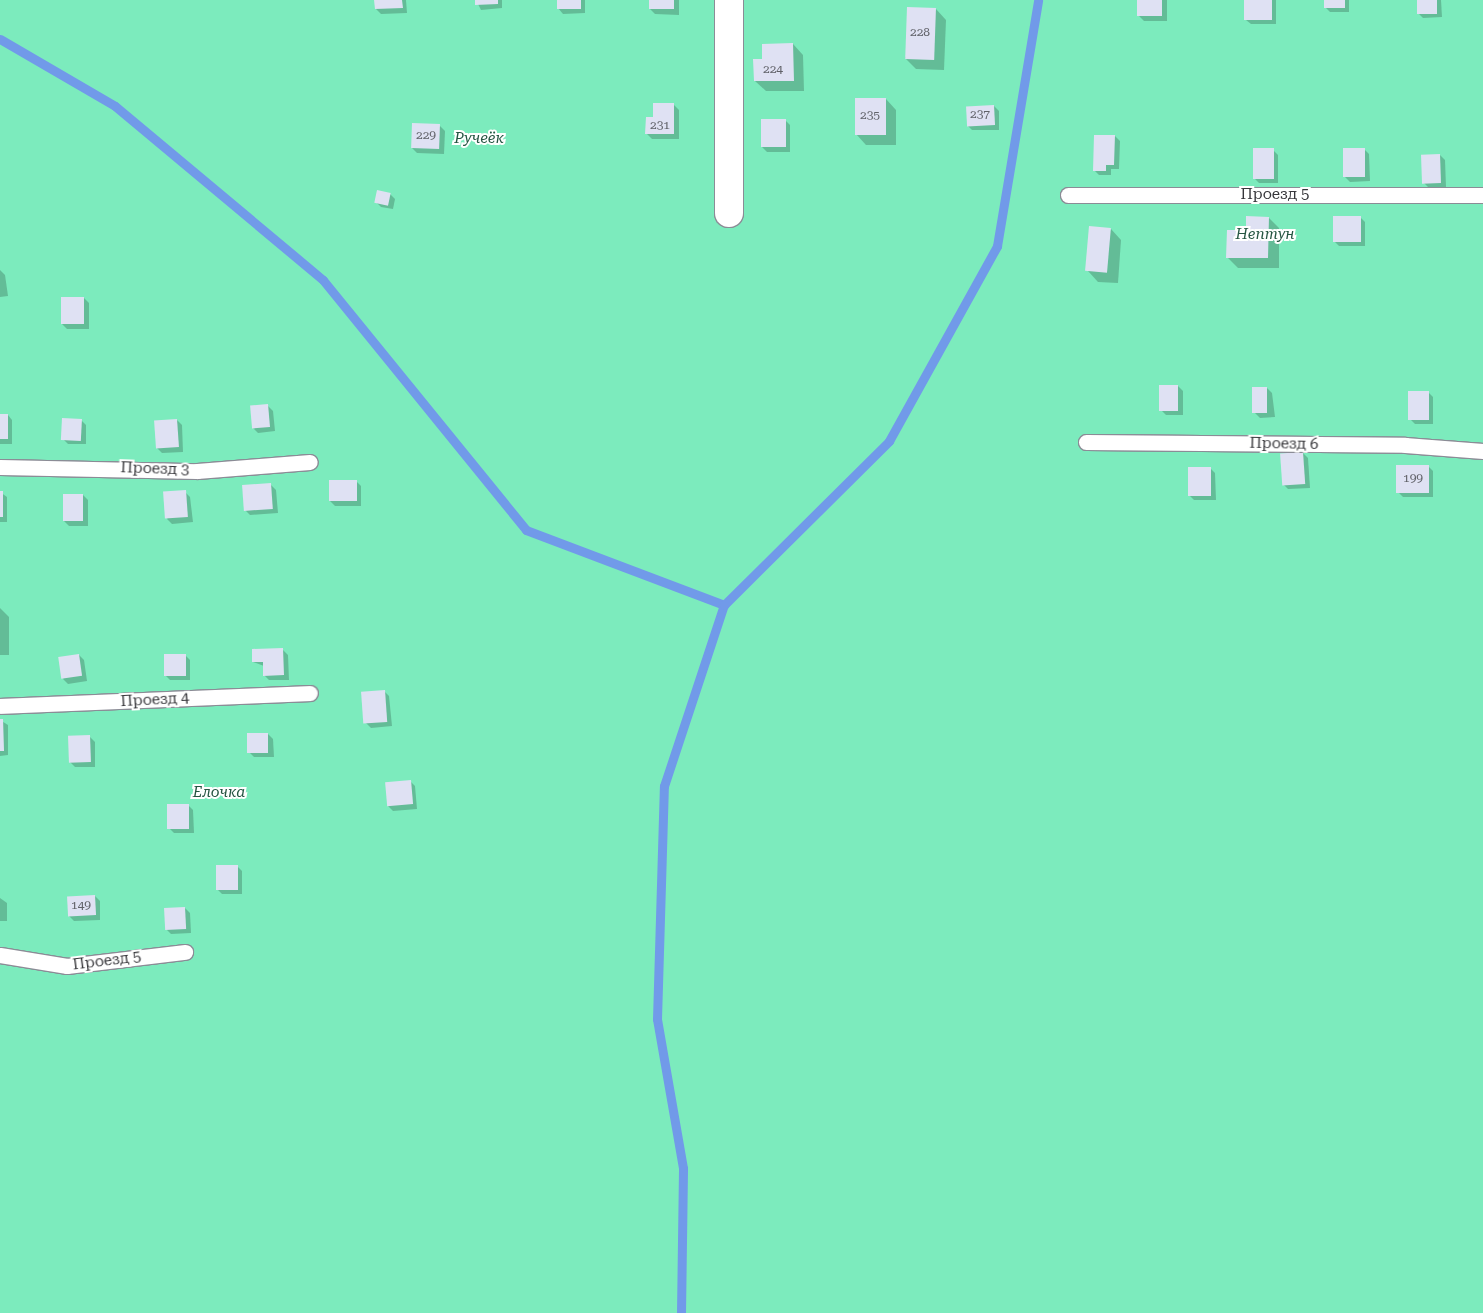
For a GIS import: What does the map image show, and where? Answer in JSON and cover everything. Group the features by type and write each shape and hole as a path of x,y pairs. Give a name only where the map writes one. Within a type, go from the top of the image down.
{"street":[{"path":"729,0 729,213"}],"lane":[{"name":"Проезд 5","path":"1068,195 1483,195"},
{"name":"Проезд 6","path":"1086,442 1405,445 1483,451"},
{"name":"Проезд 3","path":"0,467 56,465 198,471 310,462"},
{"name":"Проезд 4","path":"0,706 310,693"},
{"name":"Проезд 5","path":"0,955 67,966 184,952"}],"green space":[{"path":"0,0 1483,0 1483,1313 0,1313"}],"building":[{"path":"374,0 402,0 403,8 375,9"},
{"path":"475,0 498,0 498,4 475,5"},
{"path":"557,0 581,0 581,9 557,9"},
{"path":"649,0 674,0 674,9 649,9"},
{"path":"1137,0 1162,0 1162,16 1137,16"},
{"path":"1244,0 1272,0 1272,20 1244,20"},
{"path":"1324,0 1345,0 1345,8 1324,8"},
{"path":"1417,0 1437,0 1437,14 1417,14"},
{"path":"907,7 936,8 934,60 905,59"},
{"path":"793,43 794,81 754,81 753,59 762,59 762,44"},
{"path":"855,98 886,98 886,135 855,135"},
{"path":"653,103 674,103 674,134 645,134 646,117 653,117"},
{"path":"994,105 995,125 967,126 966,106"},
{"path":"761,119 786,119 786,147 761,147"},
{"path":"412,123 440,124 439,149 411,148"},
{"path":"1094,135 1115,135 1114,165 1106,165 1106,171 1093,171"},
{"path":"1253,148 1274,148 1274,179 1253,179"},
{"path":"1343,148 1365,148 1365,177 1343,177"},
{"path":"1440,154 1441,183 1422,184 1421,155"},
{"path":"377,190 391,193 388,206 374,203"},
{"path":"1246,216 1269,217 1268,258 1226,258 1227,230 1246,230"},
{"path":"1333,216 1361,216 1361,242 1333,242"},
{"path":"1089,226 1111,228 1107,273 1085,271"},
{"path":"61,297 84,297 84,324 61,324"},
{"path":"1159,385 1178,385 1178,411 1159,411"},
{"path":"1252,387 1267,387 1267,413 1252,413"},
{"path":"1408,391 1429,391 1429,420 1408,420"},
{"path":"268,404 270,427 252,428 250,406"},
{"path":"0,414 8,414 8,439 0,439"},
{"path":"62,418 82,419 81,441 61,440"},
{"path":"177,419 179,447 156,449 154,421"},
{"path":"1303,452 1305,484 1282,486 1280,454"},
{"path":"1396,465 1429,465 1429,493 1396,493"},
{"path":"1188,467 1211,467 1211,496 1188,496"},
{"path":"329,480 357,480 357,501 329,501"},
{"path":"271,483 273,509 244,511 242,485"},
{"path":"186,490 188,517 165,519 163,492"},
{"path":"0,491 3,491 3,517 0,517"},
{"path":"63,494 83,494 83,521 63,521"},
{"path":"283,648 284,675 263,676 263,662 252,662 252,649"},
{"path":"79,654 82,676 61,679 58,657"},
{"path":"164,654 186,654 186,676 164,676"},
{"path":"385,690 387,722 363,724 361,692"},
{"path":"0,719 3,719 4,751 0,751"},
{"path":"247,733 268,733 268,753 247,753"},
{"path":"90,735 91,762 69,763 68,736"},
{"path":"411,780 413,804 387,806 385,782"},
{"path":"167,804 189,804 189,829 167,829"},
{"path":"216,865 238,865 238,890 216,890"},
{"path":"95,895 96,915 68,916 67,896"},
{"path":"185,907 186,929 165,930 164,908"}],"waterway":[{"path":"681,1313 683,1168 657,1019 664,786 724,605 889,441 997,246 1038,0"},
{"path":"0,39 115,106 323,280 526,530 724,605"}],"park label":[{"name":"Ручеёк","path":"479,139"},
{"name":"Нептун","path":"1265,235"},
{"name":"Елочка","path":"219,793"}]}
